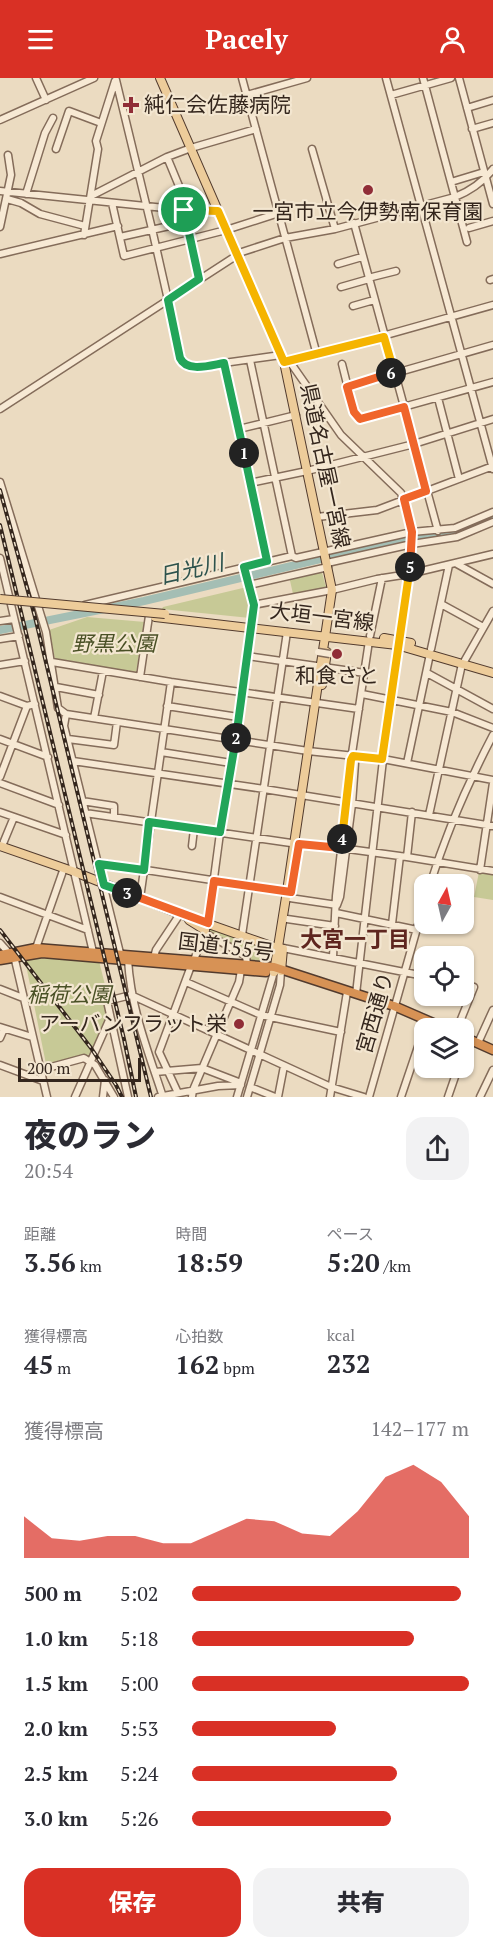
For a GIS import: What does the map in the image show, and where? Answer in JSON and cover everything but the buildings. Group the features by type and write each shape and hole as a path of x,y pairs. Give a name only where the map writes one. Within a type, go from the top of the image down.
{"highway":[{"name":"国道155号","path":"0,960 5,954 36,948 120,953 193,963"},
{"name":"国道155号","path":"5,954 42,953 276,970 394,1006 422,1018"},
{"path":"474,1041 493,1050"}],"main road":[{"name":"県道名古屋一宮線","path":"160,78 285,360 332,590 328,643 322,668 287,919 276,970"},
{"name":"大垣一宮線","path":"0,601 165,614 287,632 327,633"},
{"name":"大垣一宮線","path":"0,601 251,625 398,642 493,673"},
{"name":"大垣一宮線","path":"464,662 493,668"},
{"path":"1,846 75,872 180,914 206,929 242,935 281,948"},
{"name":"県道名古屋一宮線","path":"281,948 290,894"}],"street":[{"path":"36,78 46,100"},
{"path":"0,120 94,78"},
{"path":"242,78 317,355"},
{"path":"247,95 307,78"},
{"path":"317,517 377,510 493,467 387,78"},
{"path":"423,78 467,242"},
{"path":"391,95 451,78"},
{"path":"459,78 485,175 491,188 493,204"},
{"path":"84,235 98,149 96,141 116,79"},
{"path":"116,79 182,362 195,367 250,360 285,360 317,355 493,305"},
{"path":"467,108 493,100"},
{"path":"56,149 69,111 101,123"},
{"path":"26,194 45,133 53,118"},
{"path":"472,129 493,123"},
{"path":"91,198 166,157 256,129"},
{"path":"312,149 335,229"},
{"path":"0,227 11,175 9,155"},
{"path":"166,157 178,186 199,279"},
{"path":"0,409 242,252 285,238 335,229 455,197 467,192 493,169"},
{"path":"451,182 485,175"},
{"path":"0,191 40,214 85,226"},
{"path":"8,195 91,198 184,210 218,211"},
{"path":"112,202 124,256 226,230 279,213"},
{"path":"469,228 493,221"},
{"path":"120,237 187,222"},
{"path":"354,223 438,531"},
{"path":"0,254 118,226"},
{"path":"338,264 362,257"},
{"path":"341,287 396,271"},
{"path":"353,306 374,300"},
{"path":"347,387 492,345 493,354"},
{"path":"250,360 292,556"},
{"path":"285,360 341,435 401,492 412,533 409,574 382,759 358,962 341,1032 330,1097"},
{"path":"224,363 267,561"},
{"path":"342,364 354,412 360,419 493,382"},
{"path":"438,398 459,478"},
{"path":"239,429 296,415"},
{"path":"250,483 414,444 493,419"},
{"path":"0,482 46,632 58,708 66,714 310,751 382,759 493,781 490,825 480,870"},
{"path":"37,605 76,608 267,561 325,553 412,533 455,528 493,512"},
{"path":"249,584 412,543 457,537 493,522"},
{"path":"254,605 409,574 493,554"},
{"path":"0,558 93,952"},
{"path":"453,564 493,584"},
{"path":"407,764 441,604 453,564"},
{"path":"178,1093 159,1052 206,929 254,605 244,567"},
{"path":"333,957 359,709 382,578"},
{"path":"0,593 8,594"},
{"path":"441,604 483,627"},
{"path":"429,815 464,662 493,611"},
{"path":"140,677 146,616"},
{"path":"0,621 15,620"},
{"path":"242,935 287,632"},
{"path":"0,639 18,635"},
{"path":"318,652 330,654"},
{"path":"247,656 365,673"},
{"path":"0,665 25,661"},
{"path":"52,662 359,709"},
{"path":"94,718 103,671"},
{"path":"426,673 493,709"},
{"path":"140,898 149,822 171,682"},
{"path":"56,687 99,695"},
{"path":"362,694 452,712 493,728"},
{"path":"0,696 27,706 35,704"},
{"path":"0,777 27,706"},
{"path":"167,706 238,717"},
{"path":"66,714 64,726 120,953"},
{"path":"68,739 114,746 117,722"},
{"path":"433,874 471,776 493,735"},
{"path":"0,739 48,757"},
{"path":"161,752 231,762"},
{"path":"72,761 490,825"},
{"path":"0,783 59,805"},
{"path":"82,801 114,806 114,817"},
{"path":"0,812 66,835"},
{"path":"392,924 412,812"},
{"path":"85,813 297,844 403,856 493,871"},
{"path":"1,846 14,817"},
{"path":"192,846 194,829"},
{"path":"99,864 249,886 337,905"},
{"path":"36,948 64,868"},
{"path":"0,897 88,930"},
{"path":"336,913 414,929"},
{"path":"154,957 156,950 180,914"},
{"path":"287,919 335,926"},
{"path":"193,1093 239,982 246,956 206,929"},
{"name":"宮西通り","path":"369,1097 416,934"},
{"path":"0,943 23,998 46,1097"},
{"path":"281,948 414,974"},
{"path":"128,960 131,996 161,1097 241,1084"},
{"path":"237,1097 276,970"},
{"path":"248,1097 280,985 276,970"},
{"path":"186,982 261,1015 341,1032"},
{"path":"0,989 23,998"},
{"path":"128,1097 107,1001 131,996 331,1087 364,1097"},
{"path":"478,1043 489,1027 493,1011"},
{"path":"75,1097 110,1017"},
{"path":"0,1038 2,1028 33,1037"},
{"path":"40,1070 84,1058 91,1061 105,1079 114,1097"},
{"path":"401,1097 414,1058"},
{"path":"0,1065 43,1081"},
{"path":"250,1088 277,1097 284,1066"},
{"path":"155,1072 202,1068 241,1084"},
{"path":"480,1097 493,1071"},
{"path":"448,1097 455,1078"},
{"path":"103,1097 105,1079"}],"green space":[{"path":"321,569 326,587 293,594 289,576"},
{"path":"247,587 252,605 250,618 162,609 163,607"},
{"name":"野黒公園","path":"87,617 145,622 136,672 55,659 49,630"},
{"path":"479,872 493,874 493,900 474,897"},
{"path":"208,927 273,950 272,957 266,962 250,960 249,955 208,932"},
{"name":"稲荷公園","path":"37,958 99,961 108,997 105,1000 108,1016 92,1054 46,1064 25,960"}],"waterway":[{"name":"日光川","path":"0,630 144,601 392,542 461,532 493,517"}],"railway":[{"path":"0,490 35,617 151,1097"},
{"path":"0,525 136,1097"},
{"path":"0,930 91,1048 122,1097"}],"place":[{"name":"純仁会佐藤病院","path":"131,105"},
{"name":"一宮市立今伊勢南保育園","path":"368,190"},
{"name":"和食さと","path":"337,654"},
{"name":"アーバンフラット栄","path":"239,1024"}],"district":[{"name":"大宮一丁目","path":"355,939"}],"route":[{"path":"213,209 218,211 284,362 384,337 394,372 347,387 356,417 360,419 404,407 426,491 404,499 412,532 411,563 382,759 353,756 351,760 341,848 299,844 291,892 214,881 208,923 104,885 99,864 144,870 149,822 220,832 254,605 244,567 267,561 230,382 224,363 195,367 183,364 180,358 168,300 199,279 184,210 213,209"}]}
